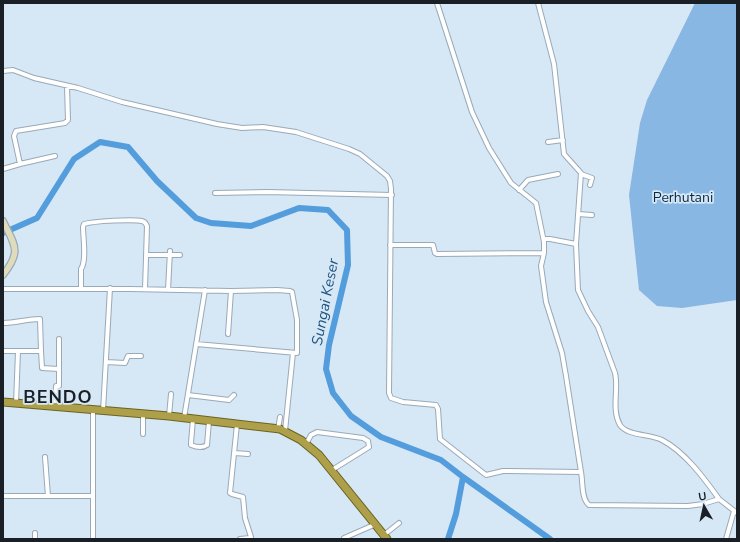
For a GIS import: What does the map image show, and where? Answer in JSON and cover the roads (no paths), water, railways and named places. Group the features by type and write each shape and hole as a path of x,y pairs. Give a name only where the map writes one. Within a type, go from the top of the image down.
{"highway":[{"path":"3,402 103,412 169,416 281,430 306,444 318,455 332,470 386,537"}],"main road":[{"path":"3,221 12,239 16,252 12,264 3,275"}],"street":[{"path":"437,3 472,112 496,160 511,184 536,203 544,239 541,266 546,302 562,353 586,503 589,505 688,506 705,504 719,499"},
{"path":"538,3 554,64 566,156 576,166 581,174 575,244 578,290 598,327 616,373 616,409 619,423 626,430 662,440 694,466 719,499 736,512 726,539"},
{"path":"3,71 13,70 34,78 122,102 217,124 242,128 259,127 296,132 338,145 360,154 379,169 390,181 392,195 390,245 391,324 389,393 391,398 403,402 436,405 438,409 440,439 486,475 503,471 581,472"},
{"path":"20,164 14,133 19,130 65,122 68,117 67,86"},
{"path":"548,142 563,140"},
{"path":"3,169 54,156"},
{"path":"519,190 528,180 558,174"},
{"path":"581,174 592,178 590,185"},
{"path":"215,193 267,192 392,195"},
{"path":"578,214 592,215"},
{"path":"81,288 81,269 83,267 84,259 84,224 133,221 145,223 147,226 145,289"},
{"path":"544,239 575,244"},
{"path":"390,245 433,245 435,253 437,254 543,253"},
{"path":"146,255 170,253 180,255"},
{"path":"168,290 170,253"},
{"path":"103,412 110,288"},
{"path":"3,289 110,288 232,291 284,290 292,292 298,320 297,353 196,344"},
{"path":"184,418 205,290"},
{"path":"228,334 232,291"},
{"path":"3,323 15,323 40,319 42,368 59,369"},
{"path":"55,407 56,386 59,386 59,339"},
{"path":"3,351 41,351"},
{"path":"16,404 18,351"},
{"path":"281,430 293,353"},
{"path":"106,362 125,363 128,356 141,356"},
{"path":"169,416 171,394"},
{"path":"188,396 229,400 234,395"},
{"path":"93,411 93,539"},
{"path":"143,415 143,434"},
{"path":"280,417 281,430"},
{"path":"192,419 191,444 193,446 207,445 209,421"},
{"path":"237,424 230,493 243,497 245,518 251,537 240,539"},
{"path":"306,444 311,435 316,432 363,438 368,441 369,447 332,470"},
{"path":"235,453 248,454"},
{"path":"45,457 48,496"},
{"path":"3,496 93,496"},
{"path":"386,537 399,523"},
{"path":"344,538 376,524"},
{"path":"35,533 35,539"}],"waterway":[{"name":"Sungai Keser","path":"3,233 37,218 74,159 100,142 128,147 157,181 196,218 211,223 251,226 299,208 328,210 347,230 348,265 329,345 326,369 333,393 351,416 381,437 441,460 463,477 456,514 448,539"},
{"path":"463,477 550,539"}],"district":[{"name":"BENDO","path":"58,397"}],"park label":[{"name":"Perhutani","path":"683,197"}]}
